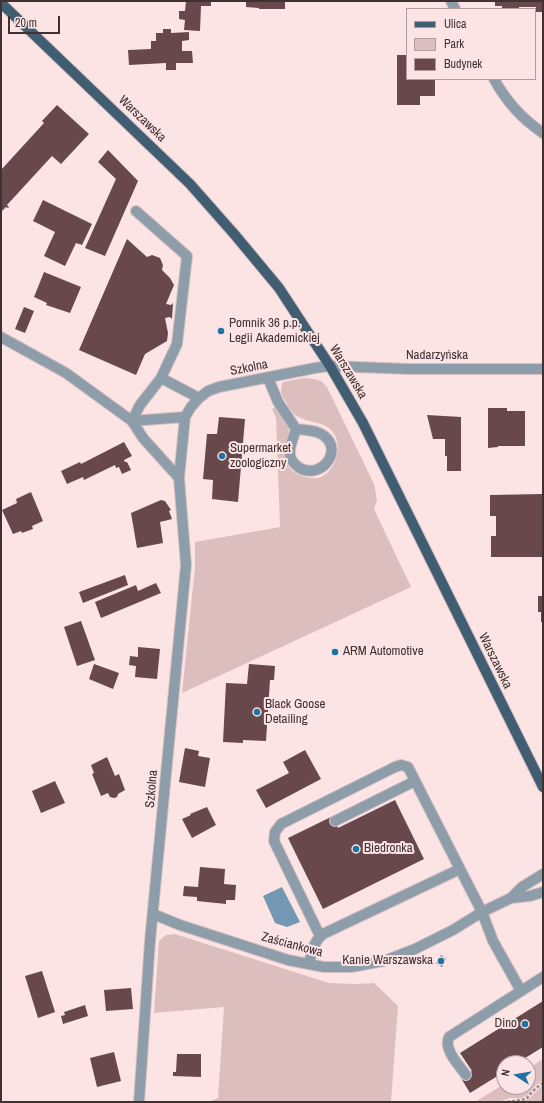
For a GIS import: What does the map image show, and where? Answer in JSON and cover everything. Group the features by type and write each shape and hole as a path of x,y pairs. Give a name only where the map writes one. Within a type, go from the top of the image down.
{"main road":[{"name":"Warszawska","path":"1,3 190,184 279,288 330,366 363,423 543,787"}],"street":[{"path":"494,80 498,88 520,115 543,133"},
{"path":"132,420 140,405 162,378 177,344 187,256 136,211"},
{"path":"1,337 66,373 132,420 143,438 179,478"},
{"name":"Nadarzyńska","path":"330,366 409,369 543,369"},
{"name":"Szkolna","path":"139,1102 153,914 186,565 179,478 185,417 191,406 199,398 208,391 219,387 330,366"},
{"path":"162,378 199,398"},
{"path":"268,378 278,402 296,430"},
{"path":"132,420 185,417"},
{"path":"296,430 312,431 323,435 331,443 332,452 330,459 325,466 316,470 308,471 300,468 290,459 289,451 296,430"},
{"path":"320,936 274,841 275,832 281,824 401,764 408,767 482,912 493,941 520,990"},
{"path":"335,821 415,781"},
{"path":"309,964 313,946 320,936 460,869"},
{"name":"Zaściankowa","path":"153,914 180,925 288,960 324,967 341,968 367,965 384,961 415,949 453,930 482,912 511,898 522,887 543,874"},
{"name":"Zaściankowa","path":"511,898 530,896 543,892"},
{"path":"466,1075 449,1049 447,1043 449,1037 520,990 543,977"}],"path":[{"path":"507,1102 526,1098 543,1083"}],"green space":[{"path":"304,378 321,381 327,387 374,484 377,500 374,509 411,587 182,693 195,567 195,542 280,527 276,418 272,409 275,407 289,427 285,446 285,457 289,468 292,471 305,477 319,478 327,474 335,462 338,449 335,435 331,430 323,425 295,415 282,395 281,389 283,382"},
{"path":"175,934 329,983 374,983 398,1006 391,1102 208,1102 218,1098 224,1007 154,1013 159,941 166,935"},
{"path":"543,1059 543,1081 536,1085 536,1064"},
{"path":"541,1086 543,1086 543,1102 523,1102 533,1095 536,1095 536,1092"},
{"path":"496,1089 496,1095 527,1095 522,1098 509,1098 500,1102 475,1102"}],"water":[{"path":"282,887 300,922 287,927 275,923 263,896"}],"building":[{"path":"186,1 211,1 211,6 201,6 200,31 184,30 185,20 179,19 179,11 185,11"},
{"path":"246,1 285,1 285,9 259,9 246,7"},
{"path":"495,1 543,1 543,12 536,12 536,7 502,8 502,6 495,6"},
{"path":"163,29 171,29 171,33 189,32 189,40 182,41 182,51 192,51 193,63 176,63 176,70 166,70 166,63 129,65 128,50 151,49 151,41 156,41 156,33 163,33"},
{"path":"397,55 406,55 406,80 435,80 435,96 420,96 420,105 397,105"},
{"path":"57,105 89,134 61,164 52,156 7,205 9,207 6,207 1,212 1,170 44,123 42,121"},
{"path":"108,150 138,181 105,256 85,248 116,179 98,162"},
{"path":"43,200 92,224 82,245 76,243 65,266 44,256 55,232 33,221"},
{"path":"127,239 147,257 152,255 160,258 163,265 162,270 170,278 174,285 166,304 171,305 173,303 172,319 170,317 165,318 168,333 167,341 145,354 136,375 79,350"},
{"path":"44,272 81,287 70,313 46,305 47,303 34,297"},
{"path":"24,307 34,311 25,333 15,329"},
{"path":"488,408 507,408 507,411 525,411 525,446 498,446 488,448"},
{"path":"427,415 461,417 461,471 447,471 445,439 433,439"},
{"path":"219,417 245,419 238,502 212,499 213,480 203,479 207,434 217,434"},
{"path":"124,442 132,456 124,460 127,462 131,470 122,474 119,467 116,468 115,465 84,480 83,477 67,484 61,471 80,462 81,464"},
{"path":"31,492 43,521 32,526 33,529 22,533 21,531 13,534 2,510 17,503 16,499"},
{"path":"543,494 543,557 491,557 491,536 496,536 496,516 490,516 490,495"},
{"path":"161,500 165,501 171,510 169,511 172,519 160,522 163,543 137,548 131,513"},
{"path":"125,575 128,585 83,603 79,592"},
{"path":"156,583 161,593 101,618 95,602 136,585 138,591"},
{"path":"538,596 543,596 543,622 541,622 541,612 538,612"},
{"path":"81,621 95,660 77,666 64,627"},
{"path":"138,647 160,649 157,679 135,677 136,666 129,665 130,656 138,657"},
{"path":"94,664 119,673 113,689 89,679"},
{"path":"249,664 275,666 274,680 270,680 266,741 243,740 243,743 223,742 226,683 247,684"},
{"path":"185,748 199,751 198,756 210,758 205,787 179,782"},
{"path":"305,750 321,779 266,808 256,790 289,773 283,762"},
{"path":"107,757 115,776 119,774 125,790 114,798 110,797 108,793 101,796 92,774 94,773 91,765"},
{"path":"55,781 65,803 41,813 32,791"},
{"name":"Biedronka","path":"395,800 424,859 323,909 288,838 333,816 338,828"},
{"path":"207,807 216,825 192,838 182,819"},
{"path":"200,867 225,869 224,884 236,885 235,900 226,900 226,904 197,901 197,897 183,896 184,886 198,887"},
{"name":"Kanie Warszawska","path":"441,955 446,959 442,967 436,963"},
{"path":"42,971 55,1012 38,1018 25,976"},
{"path":"131,988 133,1009 106,1011 104,990"},
{"name":"Dino","path":"543,1001 543,1047 530,1055 496,1055 496,1077 470,1093 461,1078 472,1071 460,1053"},
{"path":"85,1005 88,1016 63,1024 61,1016 65,1015 64,1012"},
{"path":"114,1052 121,1081 97,1087 90,1058"},
{"path":"177,1054 201,1054 201,1077 173,1076 173,1072 176,1072"}],"place":[{"name":"Pomnik 36 p.p. Legii Akademickiej","path":"221,331"},
{"name":"Supermarket zoologiczny","path":"222,456"},
{"name":"ARM Automotive","path":"335,652"},
{"name":"Black Goose Detailing","path":"257,712"},
{"name":"Biedronka","path":"356,849"},
{"name":"Kanie Warszawska","path":"441,961"},
{"name":"Dino","path":"525,1024"}]}
